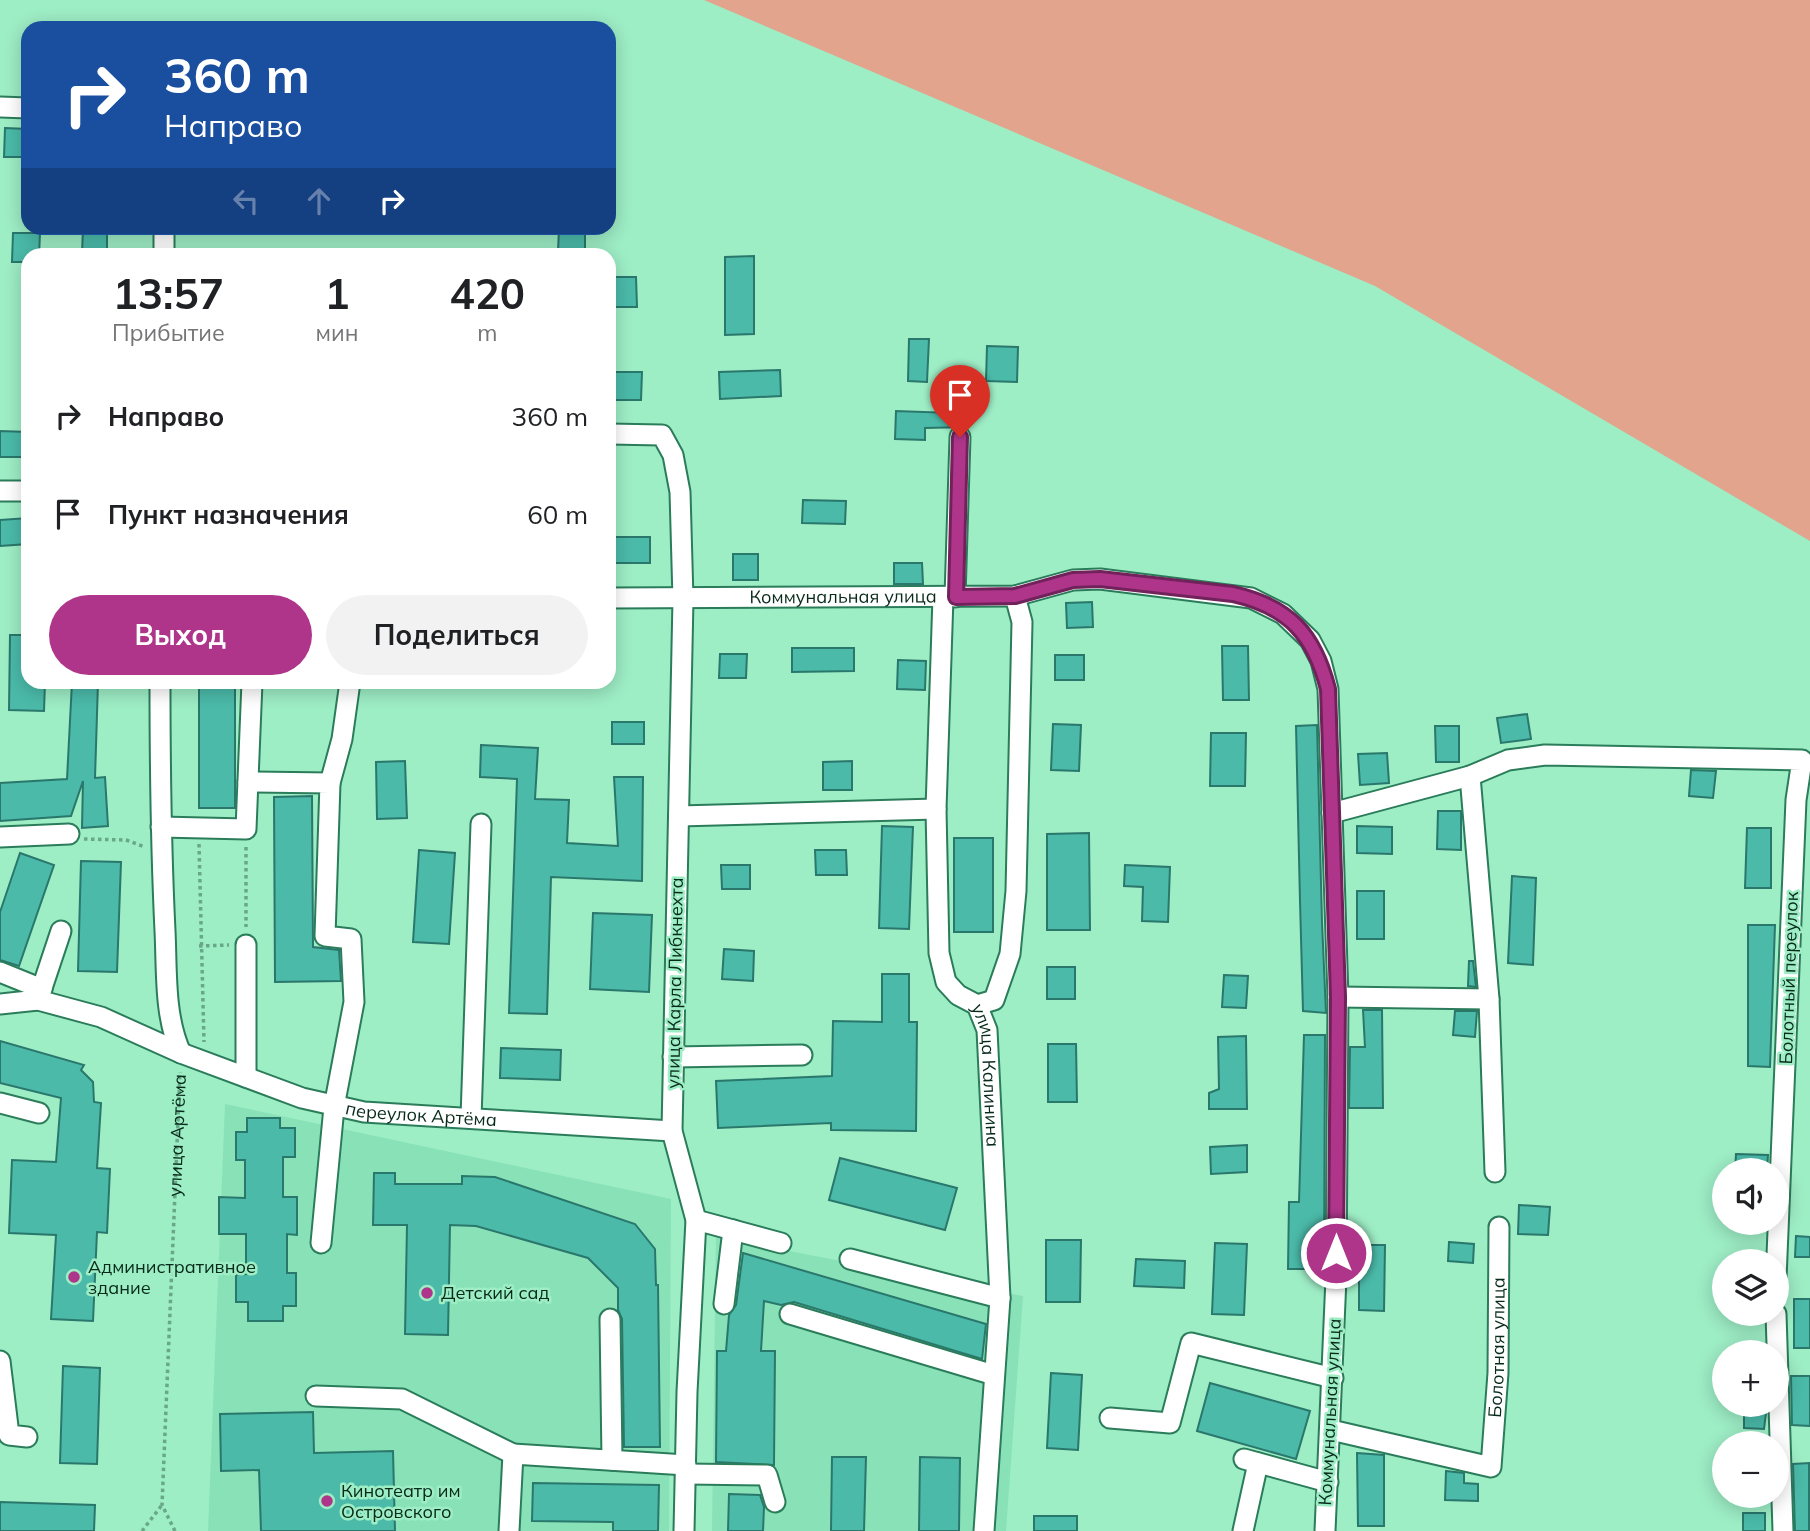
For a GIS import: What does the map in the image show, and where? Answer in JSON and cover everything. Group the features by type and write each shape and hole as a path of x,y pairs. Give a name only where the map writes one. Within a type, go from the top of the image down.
{"street":[{"path":"0,107 21,108"},
{"name":"улица Карла Либкнехта","path":"616,433 662,435 673,454 680,492 683,599 672,1130 696,1220 684,1531"},
{"name":"улица Калинина","path":"960,437 936,809 941,968 946,982 958,995 977,1005 987,1030 1000,1298 984,1531"},
{"path":"0,491 21,491"},
{"name":"Коммунальная улица","path":"616,598 1015,596 1073,580 1100,579 1251,598 1283,614 1310,640 1321,661 1328,689 1338,997 1333,1378 1325,1531"},
{"path":"977,1005 994,1000 1010,954 1016,891 1022,622 1015,596"},
{"name":"улица Артёма","path":"160,689 160,827 170,1022 181,1053"},
{"path":"160,827 246,829 252,689"},
{"path":"321,1243 334,1107 354,1002 351,939 325,936 330,783 342,739 349,689"},
{"name":"Болотный переулок","path":"1332,813 1470,776 1508,760 1545,755 1806,761 1796,814 1777,1249"},
{"path":"1470,776 1489,999 1495,1172"},
{"path":"248,782 330,783"},
{"path":"679,816 936,809"},
{"path":"471,1118 481,824"},
{"path":"0,837 69,834"},
{"path":"40,994 61,931"},
{"path":"246,945 246,1077"},
{"path":"0,972 40,994"},
{"path":"0,1004 40,994"},
{"name":"переулок Артёма","path":"40,994 101,1017 181,1053 334,1107 364,1112 672,1130"},
{"path":"1338,997 1489,999"},
{"path":"673,1057 802,1055"},
{"path":"0,1102 39,1113"},
{"path":"696,1220 781,1242"},
{"name":"Болотная улица","path":"1331,1430 1490,1467 1498,1373 1499,1227"},
{"path":"724,1304 733,1230"},
{"path":"850,1259 1000,1298"},
{"path":"790,1314 995,1375"},
{"path":"610,1319 612,1460"},
{"path":"1776,1326 1783,1531"},
{"path":"1110,1418 1170,1423 1191,1343 1333,1378"},
{"path":"0,1361 9,1435 27,1437"},
{"path":"316,1396 401,1399 513,1454 612,1460 767,1475 775,1502"},
{"path":"509,1531 513,1454"},
{"path":"1243,1531 1251,1461 1328,1482"}],"path":[{"path":"199,828 199,946 205,1062"},
{"path":"199,946 246,945 246,829"},
{"path":"69,834 86,840 126,840 142,847 161,849"},
{"name":"улица Артёма","path":"162,1505 181,1053"},
{"path":"142,1531 162,1505 175,1531"}],"shaded area":[{"path":"704,0 1810,0 1810,541 1375,286"},
{"path":"225,1104 671,1199 669,1531 208,1531"},
{"path":"716,1237 1023,1296 1006,1531 712,1531"}],"building":[{"path":"5,128 21,129 21,157 4,157"},
{"path":"13,233 40,235 39,248 21,248 21,262 12,262"},
{"path":"83,235 107,235 107,248 82,248"},
{"path":"559,235 585,235 585,248 558,248"},
{"path":"754,256 754,334 725,335 725,257"},
{"path":"616,277 636,277 637,307 616,307"},
{"path":"909,339 929,339 927,382 908,381"},
{"path":"987,346 1018,347 1017,382 986,381"},
{"path":"780,370 781,396 720,399 719,372"},
{"path":"616,372 642,372 641,400 616,400"},
{"path":"953,398 968,398 967,427 925,428 925,440 895,439 896,411 952,413"},
{"path":"0,431 21,432 21,457 0,457"},
{"path":"803,500 846,501 845,524 802,523"},
{"path":"21,518 21,544 0,546 0,520"},
{"path":"616,537 650,537 650,563 616,563"},
{"path":"733,554 758,554 758,580 733,580"},
{"path":"894,563 922,563 923,584 894,584"},
{"path":"1092,602 1093,627 1067,628 1066,603"},
{"path":"10,635 21,635 21,689 45,689 44,711 9,710"},
{"path":"1222,646 1248,646 1249,700 1223,700"},
{"path":"792,648 854,648 854,671 792,672"},
{"path":"720,654 747,654 746,678 719,678"},
{"path":"1055,655 1084,655 1084,680 1055,680"},
{"path":"898,660 926,661 925,690 897,689"},
{"path":"72,689 98,689 95,778 105,777 108,826 82,828 83,781 71,816 0,821 0,783 67,779"},
{"path":"199,689 235,689 235,808 199,808"},
{"path":"1527,714 1531,739 1501,743 1497,718"},
{"path":"612,722 644,722 644,744 612,744"},
{"path":"1053,724 1081,725 1079,771 1051,770"},
{"path":"1317,725 1326,1013 1303,1011 1296,726"},
{"path":"1435,726 1459,726 1459,762 1436,762"},
{"path":"1211,733 1246,733 1245,786 1210,786"},
{"path":"481,745 538,748 535,799 569,800 567,843 618,846 614,777 643,777 642,881 551,877 547,1014 509,1013 517,779 480,777"},
{"path":"1387,753 1389,783 1360,785 1358,754"},
{"path":"405,761 407,818 377,819 376,762"},
{"path":"852,761 852,790 823,790 823,762"},
{"path":"1691,770 1716,771 1713,798 1689,796"},
{"path":"312,796 313,947 339,950 341,981 275,982 274,797"},
{"path":"1438,811 1461,811 1461,850 1437,849"},
{"path":"882,826 913,827 909,929 879,928"},
{"path":"1357,826 1392,827 1392,854 1357,853"},
{"path":"1747,828 1771,828 1771,888 1745,888"},
{"path":"1089,833 1090,930 1047,930 1047,834"},
{"path":"954,838 993,838 993,932 954,932"},
{"path":"419,850 455,853 449,944 413,942"},
{"path":"815,850 846,850 847,875 816,875"},
{"path":"20,853 54,865 19,966 0,960 0,912"},
{"path":"81,861 121,862 117,972 78,971"},
{"path":"721,865 750,865 750,889 722,889"},
{"path":"1125,865 1170,867 1168,922 1142,921 1143,887 1124,886"},
{"path":"1512,876 1536,878 1533,965 1508,963"},
{"path":"1357,891 1384,891 1384,939 1357,939"},
{"path":"593,913 652,915 649,992 590,989"},
{"path":"1748,925 1775,925 1770,1067 1748,1066"},
{"path":"724,949 754,951 753,981 722,979"},
{"path":"1469,961 1473,961 1476,987 1468,986"},
{"path":"1047,967 1075,967 1075,999 1047,999"},
{"path":"882,974 909,974 909,1022 917,1022 916,1131 831,1130 831,1123 718,1128 716,1081 832,1076 833,1021 882,1022"},
{"path":"1224,975 1248,976 1246,1008 1222,1007"},
{"path":"1363,1010 1382,1010 1383,1108 1349,1108 1350,1047 1365,1047"},
{"path":"1455,1011 1477,1011 1475,1037 1453,1035"},
{"path":"1304,1035 1325,1035 1324,1269 1288,1269 1289,1202 1299,1202"},
{"path":"1246,1036 1247,1109 1209,1109 1209,1093 1219,1089 1218,1037"},
{"path":"0,1041 84,1065 81,1070 93,1082 94,1102 101,1103 97,1168 110,1169 107,1233 97,1232 93,1321 51,1319 56,1235 9,1233 12,1160 56,1162 61,1098 0,1083"},
{"path":"1048,1044 1076,1044 1077,1102 1048,1102"},
{"path":"501,1048 561,1050 560,1080 500,1078"},
{"path":"247,1118 280,1118 280,1128 295,1128 295,1157 283,1157 283,1197 297,1197 297,1235 287,1234 287,1273 296,1273 296,1306 283,1306 283,1321 248,1321 248,1302 236,1302 236,1275 246,1274 246,1234 219,1234 219,1197 245,1198 245,1160 236,1160 236,1132 247,1132"},
{"path":"1247,1145 1247,1172 1211,1174 1210,1147"},
{"path":"1736,1154 1768,1155 1768,1158 1736,1158"},
{"path":"840,1158 957,1188 945,1230 829,1200"},
{"path":"374,1173 395,1173 395,1184 462,1184 462,1176 495,1177 635,1224 655,1249 660,1447 624,1447 622,1319 618,1310 618,1288 588,1258 476,1226 450,1225 448,1335 405,1334 407,1225 373,1225"},
{"path":"1519,1205 1550,1207 1548,1235 1518,1234"},
{"path":"1796,1236 1810,1237 1810,1257 1795,1257"},
{"path":"1046,1240 1081,1240 1080,1302 1046,1302"},
{"path":"1449,1242 1474,1244 1473,1263 1448,1261"},
{"path":"1215,1243 1247,1244 1244,1315 1212,1314"},
{"path":"1348,1245 1385,1245 1384,1311 1359,1310 1359,1265 1348,1265"},
{"path":"743,1253 986,1324 982,1359 794,1302 781,1305 764,1301 761,1351 775,1351 774,1465 716,1462 717,1351 726,1351 729,1315 736,1305"},
{"path":"1136,1259 1185,1261 1184,1288 1134,1286"},
{"path":"1794,1299 1810,1299 1810,1348 1794,1348"},
{"path":"63,1366 100,1368 97,1464 60,1463"},
{"path":"1051,1373 1082,1375 1078,1450 1047,1448"},
{"path":"1791,1376 1810,1376 1810,1426 1792,1425"},
{"path":"1210,1383 1310,1411 1296,1459 1197,1431"},
{"name":"Кинотеатр им Островского","path":"313,1412 314,1453 393,1451 395,1531 261,1531 259,1470 221,1471 220,1414"},
{"path":"1744,1417 1766,1417 1764,1429 1744,1428"},
{"path":"1357,1453 1384,1455 1384,1526 1358,1526"},
{"path":"832,1457 866,1457 864,1531 831,1531"},
{"path":"920,1457 960,1458 959,1531 919,1531"},
{"path":"1809,1463 1809,1531 1795,1531 1793,1464"},
{"path":"1446,1471 1464,1473 1464,1483 1478,1484 1478,1501 1445,1500"},
{"path":"533,1483 659,1485 658,1531 613,1531 613,1522 532,1521"},
{"path":"729,1494 760,1495 764,1507 763,1531 728,1531"},
{"path":"0,1502 95,1505 94,1531 0,1531"},
{"path":"1743,1513 1765,1513 1765,1531 1743,1531"},
{"path":"1034,1516 1077,1516 1077,1531 1034,1531"}],"place":[{"name":"Административное здание","path":"74,1277"},
{"name":"Детский сад","path":"427,1293"},
{"name":"Кинотеатр им Островского","path":"327,1501"}],"route":[{"path":"960,437 956,597 1015,596 1073,580 1100,579 1233,594 1251,598 1283,614 1310,640 1321,661 1328,689 1338,997 1336,1253"}]}
